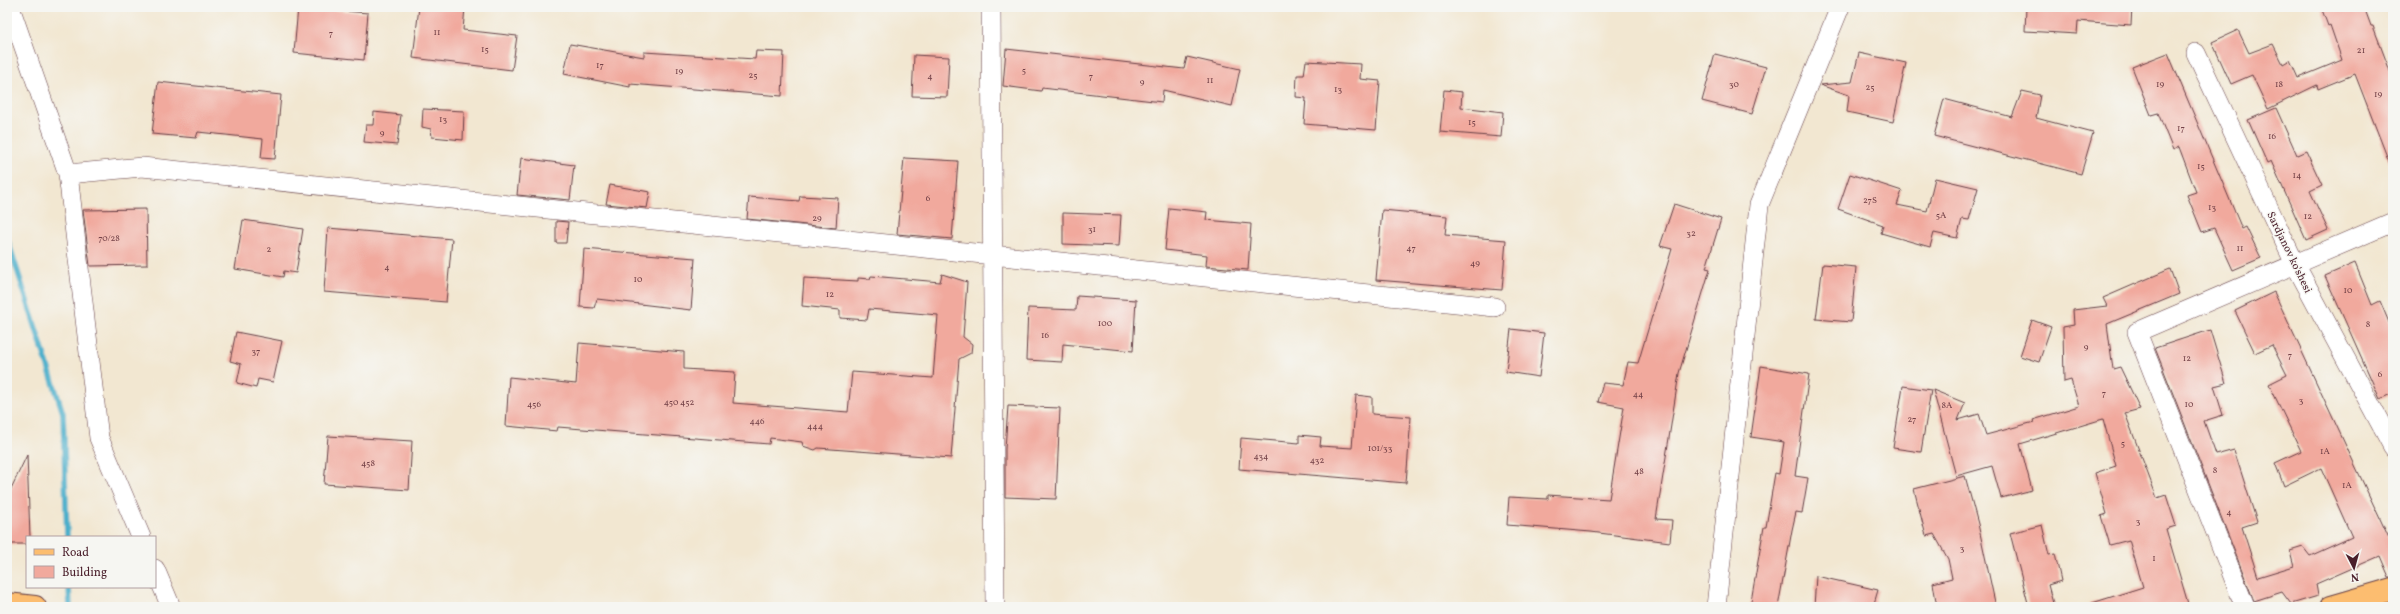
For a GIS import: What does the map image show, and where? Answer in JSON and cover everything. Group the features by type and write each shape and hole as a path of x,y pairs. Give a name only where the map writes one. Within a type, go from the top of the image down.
{"main road":[{"path":"2331,607 2393,589"},
{"path":"7,604 35,607"}],"street":[{"path":"10,7 68,174 99,438 141,536"},
{"path":"991,7 994,607"},
{"path":"1716,607 1760,205 1840,7"},
{"name":"Sardjanov ko'shesi","path":"2196,53 2295,264 2393,447"},
{"path":"68,174 142,167 1495,307"},
{"path":"2245,607 2137,332 2393,222"},
{"path":"156,571 171,607"}],"building":[{"path":"298,7 368,13 364,60 294,53"},
{"path":"419,7 465,7 463,30 517,36 512,70 413,58"},
{"path":"2026,7 2132,7 2131,25 2078,21 2077,34 2025,31"},
{"path":"2321,7 2364,7 2371,26 2373,26 2393,79 2393,172 2355,74 2318,89 2317,85 2268,109 2252,75 2231,84 2212,42 2238,30 2249,53 2273,44 2283,64 2290,60 2298,78 2342,60 2330,25 2328,26"},
{"path":"570,44 644,57 644,52 755,59 756,51 784,52 782,96 630,84 630,87 564,74"},
{"path":"1006,49 1184,69 1187,57 1240,69 1232,106 1163,90 1162,102 1042,88 1041,91 1003,86"},
{"path":"1859,53 1906,63 1893,122 1847,112 1849,95 1820,85 1852,82"},
{"path":"2168,53 2242,229 2246,227 2261,258 2233,270 2214,228 2202,232 2187,195 2196,192 2179,147 2173,150 2158,113 2151,115 2132,67"},
{"path":"1715,54 1766,67 1752,114 1702,101"},
{"path":"914,55 949,57 947,97 912,96"},
{"path":"1306,61 1361,64 1360,79 1380,81 1376,130 1304,124 1306,98 1296,97 1297,75 1304,75"},
{"path":"158,82 281,95 275,159 261,158 263,139 198,132 196,138 152,134"},
{"path":"1444,90 1462,92 1461,107 1503,112 1501,137 1440,132"},
{"path":"2022,91 2040,95 2036,118 2093,133 2081,174 1934,136 1944,99 2012,117"},
{"path":"2276,108 2297,155 2306,151 2322,185 2310,191 2328,230 2306,240 2271,161 2267,163 2248,120"},
{"path":"423,109 464,111 463,140 432,137 431,129 422,127"},
{"path":"374,112 401,115 397,145 364,142 366,125 373,125"},
{"path":"521,158 574,165 570,200 517,195"},
{"path":"904,158 958,161 952,239 897,234"},
{"path":"1850,174 1902,191 1897,205 1927,211 1935,178 1978,188 1969,220 1962,219 1957,238 1934,233 1930,247 1881,233 1883,225 1838,209"},
{"path":"610,185 650,192 647,208 606,204"},
{"path":"800,196 838,198 836,228 747,219 749,197 799,201"},
{"path":"1674,204 1721,219 1706,268 1710,269 1679,373 1656,519 1672,520 1670,542 1591,532 1507,525 1509,497 1548,499 1548,495 1609,499 1624,407 1598,402 1603,383 1623,385 1628,362 1638,363 1672,249 1660,246"},
{"path":"1169,208 1207,212 1206,220 1251,224 1248,270 1206,266 1207,255 1165,250"},
{"path":"146,209 147,265 90,266 83,210"},
{"path":"1382,210 1447,216 1445,235 1506,240 1502,290 1376,280"},
{"path":"1063,213 1121,215 1119,246 1063,244"},
{"path":"243,220 303,229 296,273 284,271 283,277 235,269"},
{"path":"556,221 568,222 566,243 556,243"},
{"path":"328,228 452,239 446,302 324,292"},
{"path":"584,249 695,258 691,310 597,299 594,308 580,307"},
{"path":"2355,263 2372,305 2380,301 2393,332 2393,393 2380,399 2325,276"},
{"path":"1823,264 1856,267 1851,322 1816,319"},
{"path":"2170,269 2179,294 2107,324 2113,369 2120,367 2140,409 2125,413 2157,498 2166,495 2176,526 2166,529 2189,607 2090,607 2089,604 2143,587 2129,540 2110,545 2101,516 2107,514 2095,473 2116,466 2103,419 2020,444 2032,490 2001,498 1992,466 1956,476 1933,390 1965,403 1958,420 1979,414 1986,435 2034,422 2033,420 2079,406 2071,380 2064,382 2063,327 2074,325 2073,310 2107,306 2103,298"},
{"path":"942,274 967,282 963,337 972,344 971,353 959,359 951,458 818,448 815,450 803,446 802,442 770,438 769,444 558,427 557,431 506,426 509,377 576,384 579,343 684,352 684,369 735,372 733,403 848,412 852,372 933,378 938,315 869,309 867,320 840,318 840,310 802,306 804,278 858,281 858,278 870,279 871,276 940,282"},
{"path":"2274,292 2389,538 2393,536 2393,577 2389,577 2380,556 2316,584 2318,596 2291,604 2282,592 2254,601 2155,348 2210,330 2226,383 2214,386 2223,415 2204,421 2216,455 2234,450 2257,522 2242,527 2258,577 2294,566 2290,551 2303,547 2310,556 2352,537 2321,468 2284,486 2275,463 2301,451 2269,384 2287,375 2272,345 2255,353 2235,311"},
{"path":"1077,296 1136,300 1133,351 1063,344 1062,362 1026,360 1028,308 1076,310"},
{"path":"2032,320 2051,327 2039,362 2020,356"},
{"path":"1511,329 1544,333 1539,377 1506,372"},
{"path":"236,332 282,341 273,382 258,379 256,388 237,383 241,364 230,361"},
{"path":"1761,366 1809,374 1795,476 1808,478 1802,513 1796,512 1778,607 1750,607 1775,473 1779,474 1784,442 1751,437"},
{"path":"1903,386 1931,390 1921,452 1893,448"},
{"path":"1356,395 1372,397 1372,414 1411,417 1406,483 1239,469 1241,438 1299,443 1299,435 1321,437 1320,446 1352,448"},
{"path":"1008,406 1060,408 1056,499 1005,497 1005,449"},
{"path":"328,436 412,441 409,490 324,484"},
{"path":"27,455 30,536 26,536 26,544 7,544 7,497"},
{"path":"1965,476 1978,524 1996,607 1937,607 1933,583 1952,578 1948,559 1934,534 1926,536 1914,489"},
{"path":"2042,525 2049,555 2055,554 2061,581 2048,585 2054,607 2029,607 2010,533"},
{"path":"1816,576 1878,590 1873,607 1814,607"}],"waterway":[{"path":"7,238 63,413 67,536"},
{"path":"69,588 70,607"}]}
